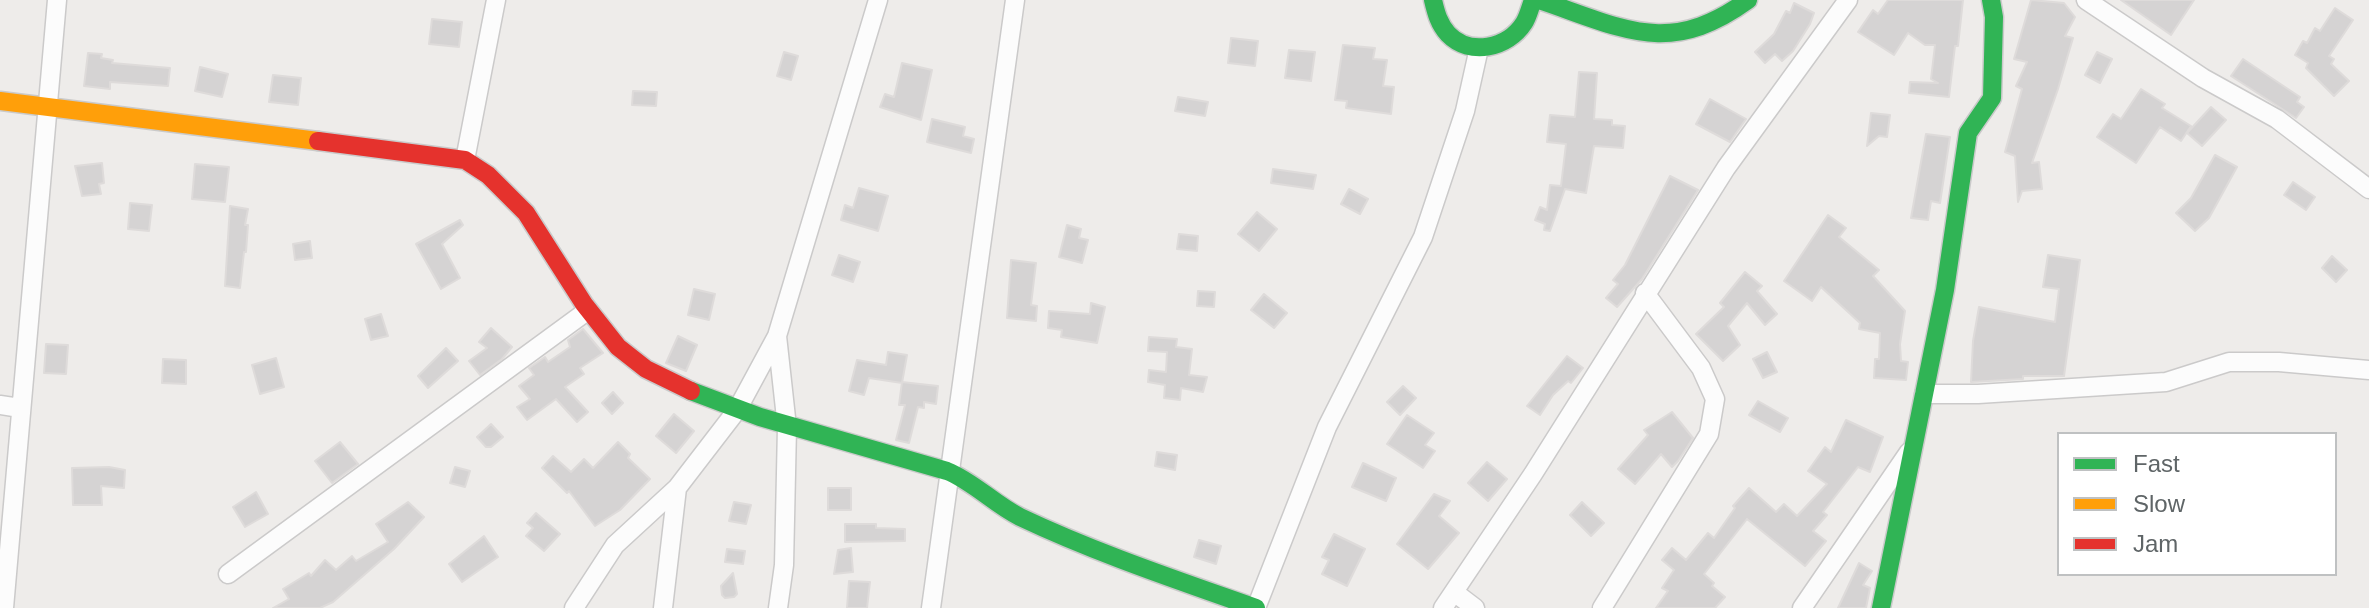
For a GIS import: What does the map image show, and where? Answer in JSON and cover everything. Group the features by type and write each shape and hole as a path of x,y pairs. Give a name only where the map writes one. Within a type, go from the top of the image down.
{"street":[{"path":"4,608 57,0"},
{"path":"465,160 496,0"},
{"path":"574,608 615,545 677,488 737,410 777,336 878,0"},
{"path":"931,608 1015,0"},
{"path":"1433,0 1438,21 1448,35 1463,44 1479,48 1510,40 1523,29 1533,0"},
{"path":"1539,0 1642,32 1678,34 1711,23 1748,0"},
{"path":"1443,608 1533,474 1726,168 1848,0"},
{"path":"1881,608 1945,290 1968,133 1992,98 1994,17 1991,0"},
{"path":"2086,0 2203,78 2277,119 2369,189"},
{"path":"0,101 465,160 494,177 516,199 587,311 635,363 737,410 787,427 951,472 1015,514 1106,555 1256,608 1327,427 1423,237 1465,111 1479,48"},
{"path":"1602,608 1709,434 1715,399 1701,368 1645,293"},
{"path":"228,574 587,311"},
{"path":"777,336 787,427 784,565 778,608"},
{"path":"1924,394 1978,394 2166,382 2229,362 2279,362 2369,370"},
{"path":"0,405 20,408"},
{"path":"1802,608 1911,449"},
{"path":"663,608 677,488"},
{"path":"1454,592 1475,608"}],"building":[{"path":"1888,0 1963,0 1949,97 1909,93 1910,82 1938,83 1931,79 1935,45 1925,45 1908,33 1894,55 1858,32 1873,10 1878,14"},
{"path":"2031,0 2064,3 2075,17 2065,36 2073,38 2032,163 2039,162 2042,189 2022,191 2018,202 2015,156 2005,152 2022,89 2016,86 2027,62 2014,59"},
{"path":"2121,0 2194,0 2171,35"},
{"path":"1794,3 1814,13 1810,24 1793,51 1782,61 1775,54 1765,63 1755,52 1774,34"},
{"path":"2335,8 2353,20 2329,56 2334,59 2331,64 2349,81 2334,96 2306,68 2308,63 2295,55 2303,41 2307,43 2315,28 2320,31"},
{"path":"432,19 462,22 459,47 429,44"},
{"path":"1231,38 1258,41 1255,66 1228,63"},
{"path":"1343,45 1375,48 1373,59 1387,60 1383,86 1394,87 1391,114 1346,108 1347,101 1335,100"},
{"path":"1289,50 1315,52 1311,81 1285,78"},
{"path":"784,52 798,56 791,80 777,76"},
{"path":"2097,52 2112,59 2100,83 2085,75"},
{"path":"88,53 102,54 101,58 113,60 112,63 170,68 168,86 110,82 110,89 84,86"},
{"path":"2243,59 2300,97 2297,102 2304,107 2296,118 2231,76"},
{"path":"902,63 932,70 921,120 880,107 885,94 894,97"},
{"path":"200,67 228,74 222,97 195,91"},
{"path":"1579,72 1597,73 1594,119 1612,120 1612,125 1625,126 1623,148 1594,146 1586,193 1565,189 1550,231 1544,230 1545,224 1535,220 1540,207 1547,210 1550,185 1561,186 1566,144 1547,142 1550,115 1575,117"},
{"path":"273,75 301,78 298,105 269,102"},
{"path":"2141,89 2165,104 2162,108 2191,126 2181,141 2160,127 2136,163 2097,137 2113,114 2121,119"},
{"path":"633,91 657,92 656,106 632,105"},
{"path":"1178,97 1208,102 1205,116 1175,111"},
{"path":"1710,99 1746,119 1730,142 1696,124"},
{"path":"2211,107 2226,120 2202,146 2187,133"},
{"path":"1871,113 1890,115 1887,137 1879,136 1867,146"},
{"path":"932,119 965,127 963,136 974,139 971,153 927,142"},
{"path":"1926,134 1950,137 1940,203 1931,201 1928,220 1911,218"},
{"path":"2215,155 2237,167 2209,218 2195,231 2176,213 2191,198"},
{"path":"102,163 104,183 99,184 101,194 82,196 75,166"},
{"path":"195,164 229,167 225,202 192,199"},
{"path":"1273,169 1316,175 1313,189 1271,183"},
{"path":"1670,176 1698,190 1642,279 1617,307 1606,298 1618,284 1613,280 1625,265"},
{"path":"2293,182 2315,197 2306,210 2284,195"},
{"path":"859,188 888,196 878,231 841,220 845,205 853,208"},
{"path":"1349,189 1368,199 1360,214 1341,204"},
{"path":"130,203 152,205 149,231 128,229"},
{"path":"230,206 248,209 240,288 225,286"},
{"path":"1257,212 1277,229 1259,251 1238,234"},
{"path":"1828,215 1846,228 1839,237 1879,270 1873,276 1905,311 1900,344 1901,361 1908,362 1906,380 1874,378 1875,359 1879,359 1880,333 1859,329 1860,323 1821,287 1812,301 1784,281"},
{"path":"460,220 463,225 442,244 460,278 441,289 416,244"},
{"path":"1067,225 1081,229 1079,238 1088,240 1082,263 1059,257"},
{"path":"1179,234 1198,236 1197,251 1177,249"},
{"path":"310,241 312,258 295,260 293,244"},
{"path":"839,255 860,262 853,282 832,275"},
{"path":"2048,255 2080,260 2064,376 2023,376 2023,379 1971,382 1979,307 2055,322 2059,289 2043,287"},
{"path":"2332,256 2347,270 2336,282 2322,268"},
{"path":"1011,260 1036,263 1031,305 1037,306 1036,321 1007,318"},
{"path":"1745,272 1762,286 1757,291 1777,314 1765,325 1747,303 1728,326 1740,345 1723,361 1696,334 1724,307 1720,303"},
{"path":"694,289 715,294 709,320 688,315"},
{"path":"1198,291 1215,292 1214,307 1197,306"},
{"path":"1264,294 1287,313 1274,328 1251,310"},
{"path":"1091,303 1105,307 1097,343 1061,337 1062,330 1048,328 1049,311 1090,314"},
{"path":"381,314 388,336 371,340 365,319"},
{"path":"491,328 512,347 502,359 480,375 469,361 487,348 479,342"},
{"path":"583,329 603,353 580,368 584,374 565,387 588,412 577,422 556,399 527,420 517,407 530,399 519,386 534,375 529,368 545,357 548,362 570,347 568,340"},
{"path":"678,336 697,345 686,371 666,363"},
{"path":"1149,337 1177,339 1176,347 1192,349 1189,375 1207,377 1203,392 1181,388 1180,400 1164,398 1165,385 1148,382 1149,370 1166,372 1167,352 1148,351"},
{"path":"46,344 68,345 66,374 44,373"},
{"path":"446,348 458,361 428,388 418,376"},
{"path":"888,352 907,355 902,383 869,378 864,395 849,391 857,360 886,365"},
{"path":"1767,352 1777,372 1763,378 1753,359"},
{"path":"1567,356 1583,368 1571,383 1568,381 1553,395 1540,415 1527,406"},
{"path":"276,358 284,387 260,394 252,365"},
{"path":"163,359 186,360 186,384 162,383"},
{"path":"902,382 938,386 936,404 924,402 924,408 918,407 909,443 896,440 905,405 899,405"},
{"path":"1403,386 1416,398 1400,415 1387,402"},
{"path":"613,392 623,403 612,414 602,403"},
{"path":"1758,401 1788,418 1780,432 1749,415"},
{"path":"1672,412 1693,438 1672,467 1661,454 1635,484 1618,469 1648,435 1644,430"},
{"path":"674,414 694,431 676,453 656,436"},
{"path":"1407,415 1434,433 1425,445 1435,451 1423,468 1387,444"},
{"path":"1846,420 1883,437 1870,472 1858,467 1823,512 1827,515 1813,531 1826,541 1805,566 1747,519 1704,574 1725,597 1715,608 1656,608 1668,591 1662,588 1674,570 1662,560 1672,548 1686,560 1708,533 1714,538 1735,508 1733,506 1749,488 1776,512 1784,504 1797,516 1827,484 1808,471 1825,447 1831,452"},
{"path":"491,424 503,437 491,447 486,447 477,437"},
{"path":"340,442 358,464 332,483 315,461"},
{"path":"618,442 630,454 628,458 650,479 620,510 595,526 569,491 567,493 542,468 553,456 571,472 584,459 593,468"},
{"path":"1157,452 1177,455 1175,470 1155,466"},
{"path":"1487,462 1507,479 1488,501 1468,483"},
{"path":"1363,463 1396,478 1386,501 1352,487"},
{"path":"455,467 470,471 465,487 450,483"},
{"path":"72,468 125,470 124,488 101,486 102,505 73,505"},
{"path":"828,488 851,488 851,510 828,510"},
{"path":"256,492 268,514 245,527 233,507"},
{"path":"1434,494 1450,501 1439,516 1459,533 1428,569 1397,544"},
{"path":"408,502 424,517 394,549 333,602 320,608 273,608 289,599 283,589 309,573 311,576 325,560 336,570 352,556 356,561 388,542 376,524"},
{"path":"734,502 751,505 746,524 729,521"},
{"path":"1582,502 1604,523 1591,536 1570,515"},
{"path":"536,513 560,534 544,551 526,536 533,528 527,523"},
{"path":"845,524 876,524 876,528 905,529 905,541 845,542"},
{"path":"1334,534 1365,549 1347,586 1322,574 1329,560 1322,557"},
{"path":"484,536 498,557 462,582 449,564"},
{"path":"1199,540 1221,546 1216,564 1194,557"},
{"path":"851,548 853,572 834,574 838,550"},
{"path":"727,549 745,551 743,564 725,562"},
{"path":"1859,563 1872,571 1863,585 1870,588 1866,608 1838,608"},
{"path":"733,573 737,594 725,598 721,586"},
{"path":"849,581 870,582 867,608 847,608"}],"traffic: fast":[{"path":"1433,0 1438,18 1448,34 1467,46 1477,47 1499,44 1517,32 1533,0"},
{"path":"1539,0 1621,28 1669,33 1719,18 1748,0"},
{"path":"1881,608 1945,290 1968,133 1992,98 1994,17 1991,0"},
{"path":"691,391 760,417 947,471 1011,512 1049,530 1137,566 1256,608"}],"traffic: slow":[{"path":"0,101 318,141"}],"traffic: jam":[{"path":"318,141 465,160 488,175 526,213 584,304 618,347 646,369 691,391"}]}
